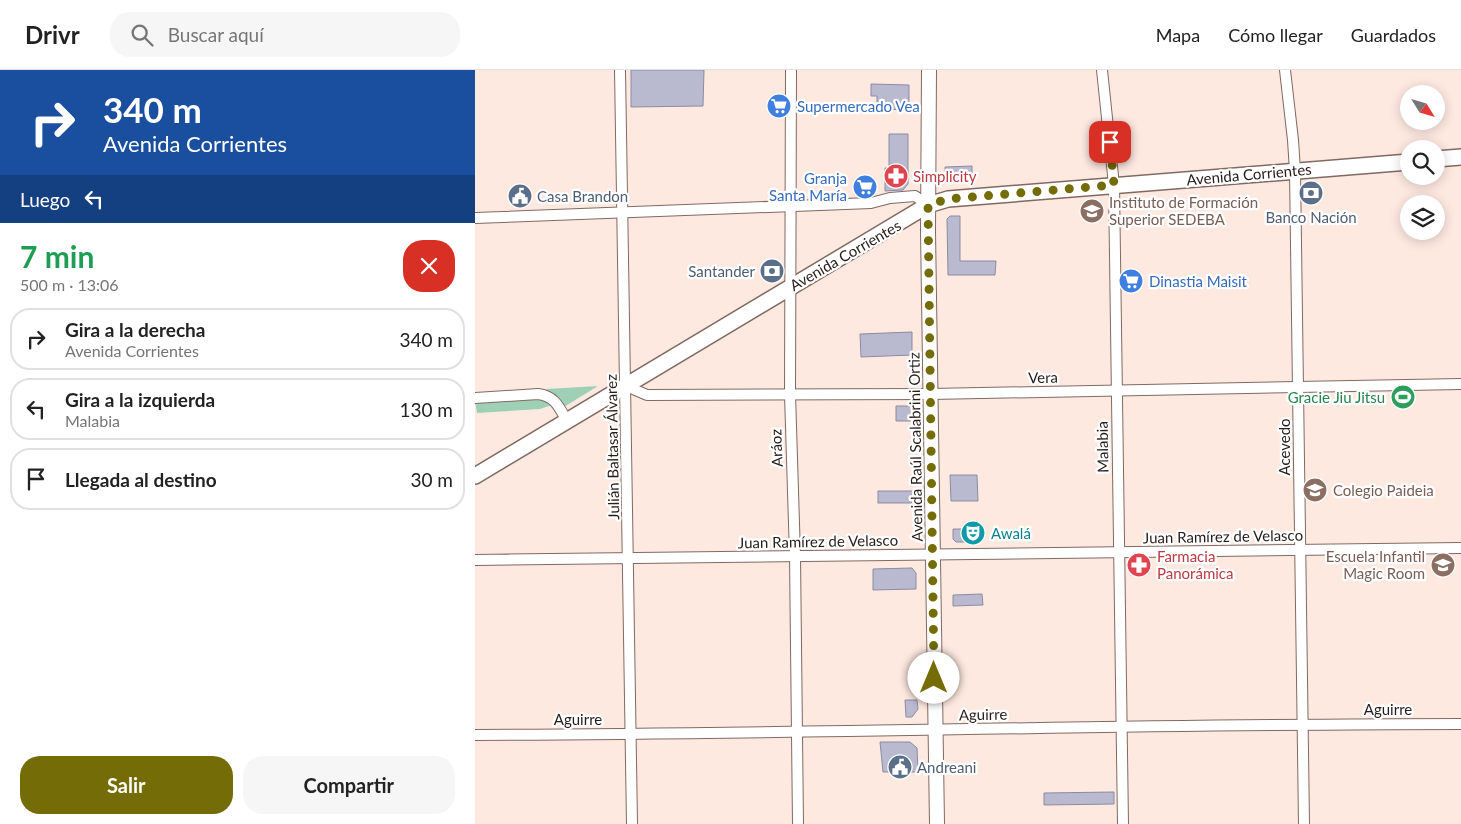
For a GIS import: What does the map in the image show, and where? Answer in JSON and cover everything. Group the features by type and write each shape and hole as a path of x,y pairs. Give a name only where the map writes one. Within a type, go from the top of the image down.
{"main road":[{"name":"Avenida Raúl Scalabrini Ortiz","path":"929,70 928,205 937,824"},
{"path":"1445,158 1461,157"},
{"name":"Avenida Corrientes","path":"475,476 928,205 948,199 1400,163"}],"street":[{"name":"Julián Baltasar Álvarez","path":"620,70 632,824"},
{"name":"Aráoz","path":"791,70 789,394 795,556 798,824"},
{"name":"Malabia","path":"1102,70 1114,185 1123,824"},
{"name":"Acevedo","path":"1285,70 1295,171 1304,824"},
{"path":"475,218 871,203 890,198 915,196 928,205"},
{"name":"Vera","path":"626,386 647,395 931,394 1461,384"},
{"path":"475,398 547,395 554,399 567,421"},
{"name":"Juan Ramírez de Velasco","path":"475,560 1461,548"},
{"name":"Aguirre","path":"475,735 1122,726 1461,724"}],"green space":[{"path":"598,386 564,407 558,398 546,389"},
{"path":"541,397 552,405 540,409 477,413 475,401"}],"building":[{"path":"631,70 704,70 703,106 631,107"},
{"path":"871,84 909,85 909,110 877,109 877,96 871,96"},
{"path":"889,134 908,134 908,184 903,190 885,191 885,168 889,168"},
{"path":"972,166 972,180 952,181 945,175 945,167"},
{"path":"950,216 960,216 960,261 996,261 995,275 948,275 947,219"},
{"path":"912,332 912,355 861,357 860,334"},
{"path":"896,406 910,406 913,409 913,421 896,421"},
{"path":"950,475 977,475 978,501 951,501"},
{"path":"878,491 912,491 912,503 878,503"},
{"path":"953,529 975,529 975,542 956,542 953,539"},
{"path":"912,568 916,573 916,589 873,590 873,569"},
{"path":"982,594 983,605 953,606 953,595"},
{"path":"905,700 917,700 918,709 912,717 906,717"},
{"path":"880,742 910,742 917,748 918,772 883,772"},
{"path":"1114,792 1114,804 1044,805 1044,793"}],"place":[{"name":"Supermercado Vea","path":"779,106"},
{"name":"Simplicity","path":"896,176"},
{"name":"Granja Santa María","path":"865,187"},
{"name":"Banco Nación","path":"1311,193"},
{"name":"Casa Brandon","path":"520,196"},
{"name":"Instituto de Formación Superior SEDEBA","path":"1092,211"},
{"name":"Santander","path":"772,271"},
{"name":"Dinastia Maisit","path":"1131,281"},
{"name":"Gracie Jiu Jitsu","path":"1403,397"},
{"name":"Colegio Paideia","path":"1315,490"},
{"name":"Awalá","path":"973,533"},
{"name":"Farmacia Panorámica","path":"1139,565"},
{"name":"Escuela Infantil Magic Room","path":"1443,565"},
{"name":"Andreani","path":"900,767"}],"route":[{"path":"934,678 928,205 948,199 1114,185 1110,142"}]}
